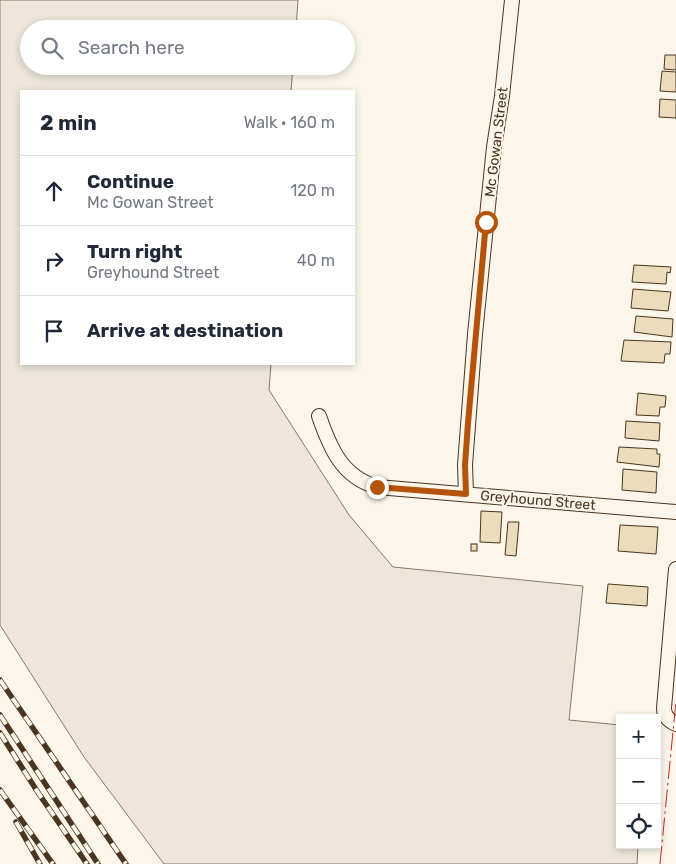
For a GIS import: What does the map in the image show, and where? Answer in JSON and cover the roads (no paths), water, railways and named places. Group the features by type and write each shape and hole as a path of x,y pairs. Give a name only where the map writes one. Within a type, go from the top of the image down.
{"street":[{"name":"Mc Gowan Street","path":"466,494 465,465 475,334 494,147 502,96 512,0"},
{"name":"Greyhound Street","path":"319,416 325,434 338,460 350,474 364,483 377,487 676,512"},
{"path":"672,722 664,712 664,708 676,569"}],"railway":[{"path":"0,680 126,864"},
{"path":"0,715 98,864"},
{"path":"0,733 87,864"},
{"path":"0,790 53,864"},
{"path":"16,822 40,864"}]}
